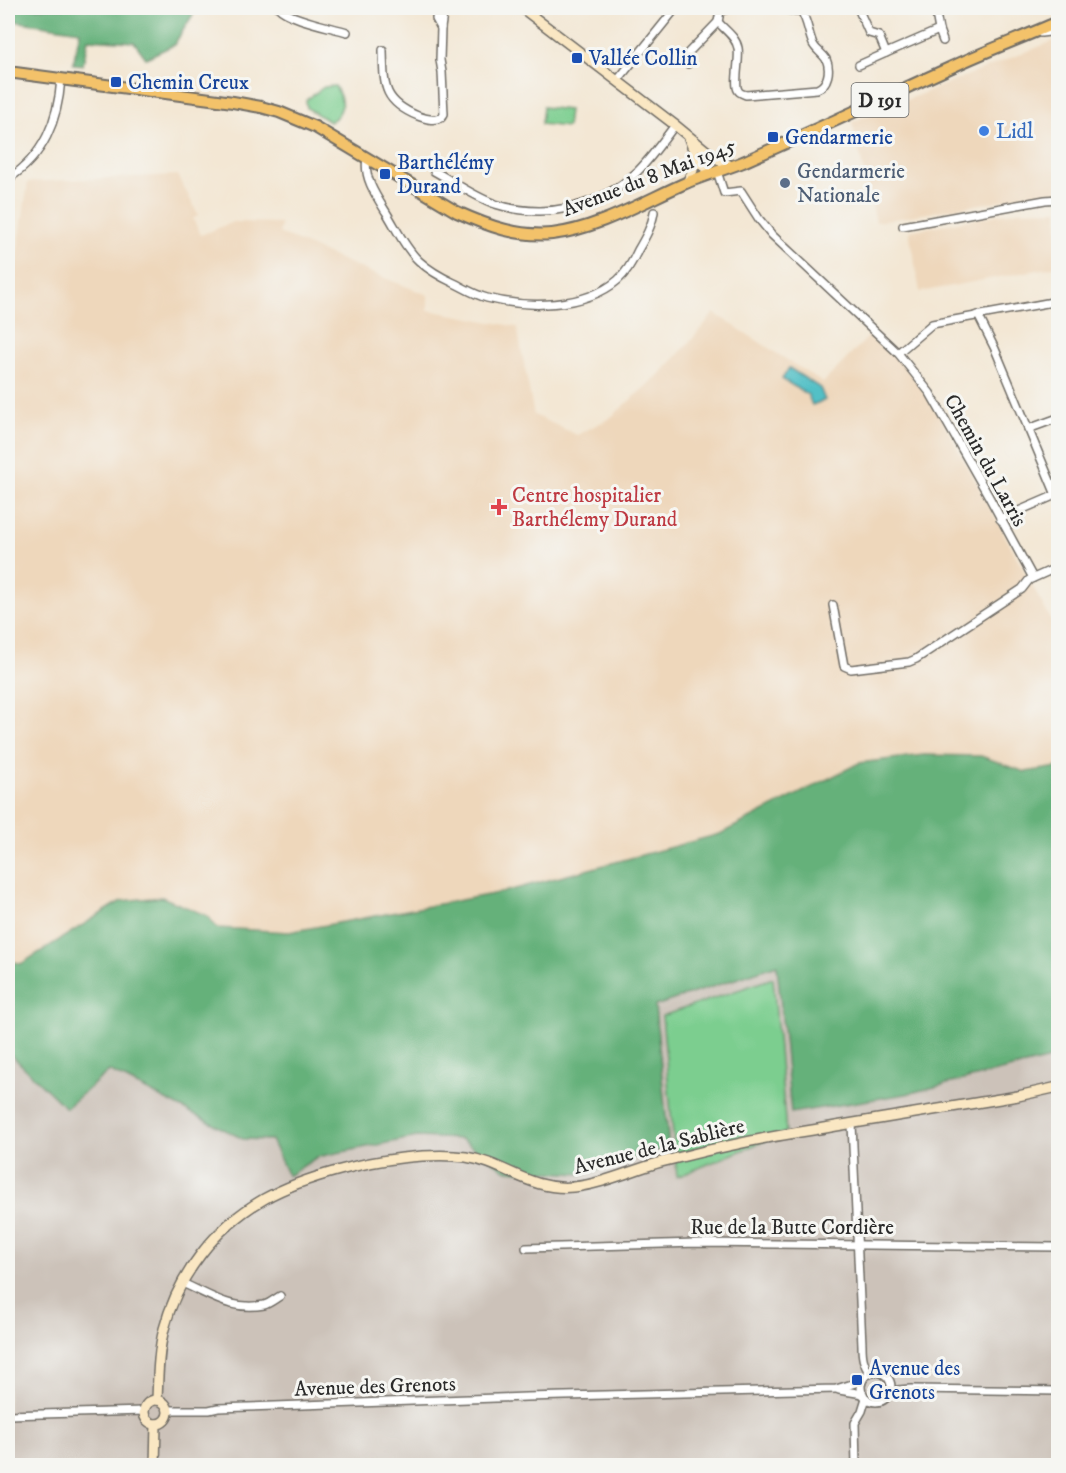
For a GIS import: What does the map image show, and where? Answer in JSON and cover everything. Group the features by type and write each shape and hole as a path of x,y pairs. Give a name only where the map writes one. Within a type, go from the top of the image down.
{"main road":[{"path":"522,8 675,125 714,158 731,166"},
{"name":"Avenue du 8 Mai 1945","path":"8,72 261,107 315,127 457,212 496,228 519,234 538,235 593,224 815,130 955,65 1059,22"},
{"path":"688,137 701,165 714,172 714,158"},
{"path":"687,183 693,170 695,156"},
{"name":"Avenue de la Sablière","path":"157,1400 159,1355 164,1329 172,1304 193,1265 207,1245 248,1209 293,1185 353,1166 383,1160 437,1156 467,1157 543,1185 570,1187 587,1185 661,1162 751,1141 1059,1088"},
{"path":"157,1400 163,1402 168,1413 164,1420 156,1424 147,1420 144,1411 147,1404 157,1400"},
{"path":"155,1466 156,1424"}],"street":[{"path":"279,8 292,16 347,32"},
{"path":"436,8 436,19 441,28"},
{"path":"383,50 385,86 389,96 408,112 431,120 441,118 444,114 440,60 444,8"},
{"path":"618,81 676,8"},
{"path":"732,8 716,9 718,22 735,39 739,61 736,85 737,90 746,95 817,88 823,86 826,81 827,62 813,43 805,16 801,11 785,8"},
{"path":"858,8 869,33 879,36 886,53"},
{"path":"935,8 943,41"},
{"path":"688,64 687,53 718,22"},
{"path":"859,65 939,30"},
{"path":"1029,34 1059,31"},
{"path":"8,179 27,164 46,140 59,100 61,79"},
{"path":"434,171 475,195 513,209 537,211 574,207 593,201 622,185 649,159 675,125"},
{"path":"367,158 365,166 370,183 417,260 441,277 485,298 546,305 567,303 605,289 618,280 631,264 646,236 654,212"},
{"name":"Chemin du Larris","path":"714,172 723,193 741,191 772,236 898,353 933,398 1033,578"},
{"path":"903,226 1059,199"},
{"path":"898,353 932,324 1057,301 1059,312"},
{"path":"978,315 995,349 1057,494 1000,519"},
{"path":"1028,429 1059,418"},
{"path":"833,605 844,666 851,669 909,662 1022,589 1029,580 1059,567"},
{"path":"852,1124 862,1358 870,1374"},
{"name":"Rue de la Butte Cordière","path":"526,1248 698,1243 1059,1247"},
{"path":"183,1282 228,1304 266,1305 280,1296"},
{"path":"856,1466 855,1423 862,1411 865,1396 861,1387 865,1377 878,1372 883,1373 890,1381 911,1389"},
{"path":"890,1381 890,1394"},
{"name":"Avenue des Grenots","path":"168,1410 836,1389 862,1382"},
{"name":"Avenue des Grenots","path":"836,1389 865,1396"},
{"path":"862,1411 898,1390 1059,1391"},
{"path":"865,1396 877,1402"},
{"path":"8,1415 144,1411"}],"shaded area":[{"path":"1058,39 1058,194 1035,195 876,222 852,122"},
{"name":"Centre hospitalier Barthélemy Durand","path":"178,175 198,215 193,219 201,235 233,222 281,223 279,233 428,295 428,310 517,327 534,415 577,435 610,418 661,373 714,313 823,383 871,334 898,358 929,398 1058,633 1058,767 1025,772 981,756 924,755 859,763 720,834 504,892 289,932 217,928 121,901 21,964 8,960 8,271 15,270 28,182"},
{"path":"1058,210 1058,266 920,292 909,231 1018,211"},
{"path":"778,964 791,1113 906,1094 1058,1057 1058,1465 8,1465 8,1052 66,1108 109,1071 243,1139 271,1140 288,1176 317,1157 417,1137 461,1139 505,1170 668,1147 655,1006"}],"green space":[{"path":"8,8 197,8 174,45 146,58 134,42 88,39 83,65 73,64 80,31 8,20"},
{"path":"335,86 342,106 330,122 307,108 306,100 324,87"},
{"path":"543,107 569,110 567,127 541,124"},
{"path":"924,755 981,756 1025,772 1058,767 1058,1057 906,1094 791,1113 777,965 655,1006 669,1147 584,1174 505,1170 461,1139 417,1137 317,1157 288,1176 271,1140 243,1139 109,1071 66,1108 8,1052 8,960 21,964 121,901 162,897 208,916 217,928 289,932 504,892 720,834 859,763"},
{"path":"773,978 786,1132 677,1177 662,1016"}],"water":[{"path":"789,368 820,388 825,400 812,405 808,395 782,379"}],"place":[{"name":"Vallée Collin","path":"577,58"},
{"name":"Chemin Creux","path":"116,82"},
{"name":"Lidl","path":"984,131"},
{"name":"Gendarmerie","path":"773,137"},
{"name":"Barthélémy Durand","path":"385,174"},
{"name":"Gendarmerie Nationale","path":"785,183"},
{"name":"Centre hospitalier Barthélemy Durand","path":"499,507"},
{"name":"Avenue des Grenots","path":"857,1380"}]}
